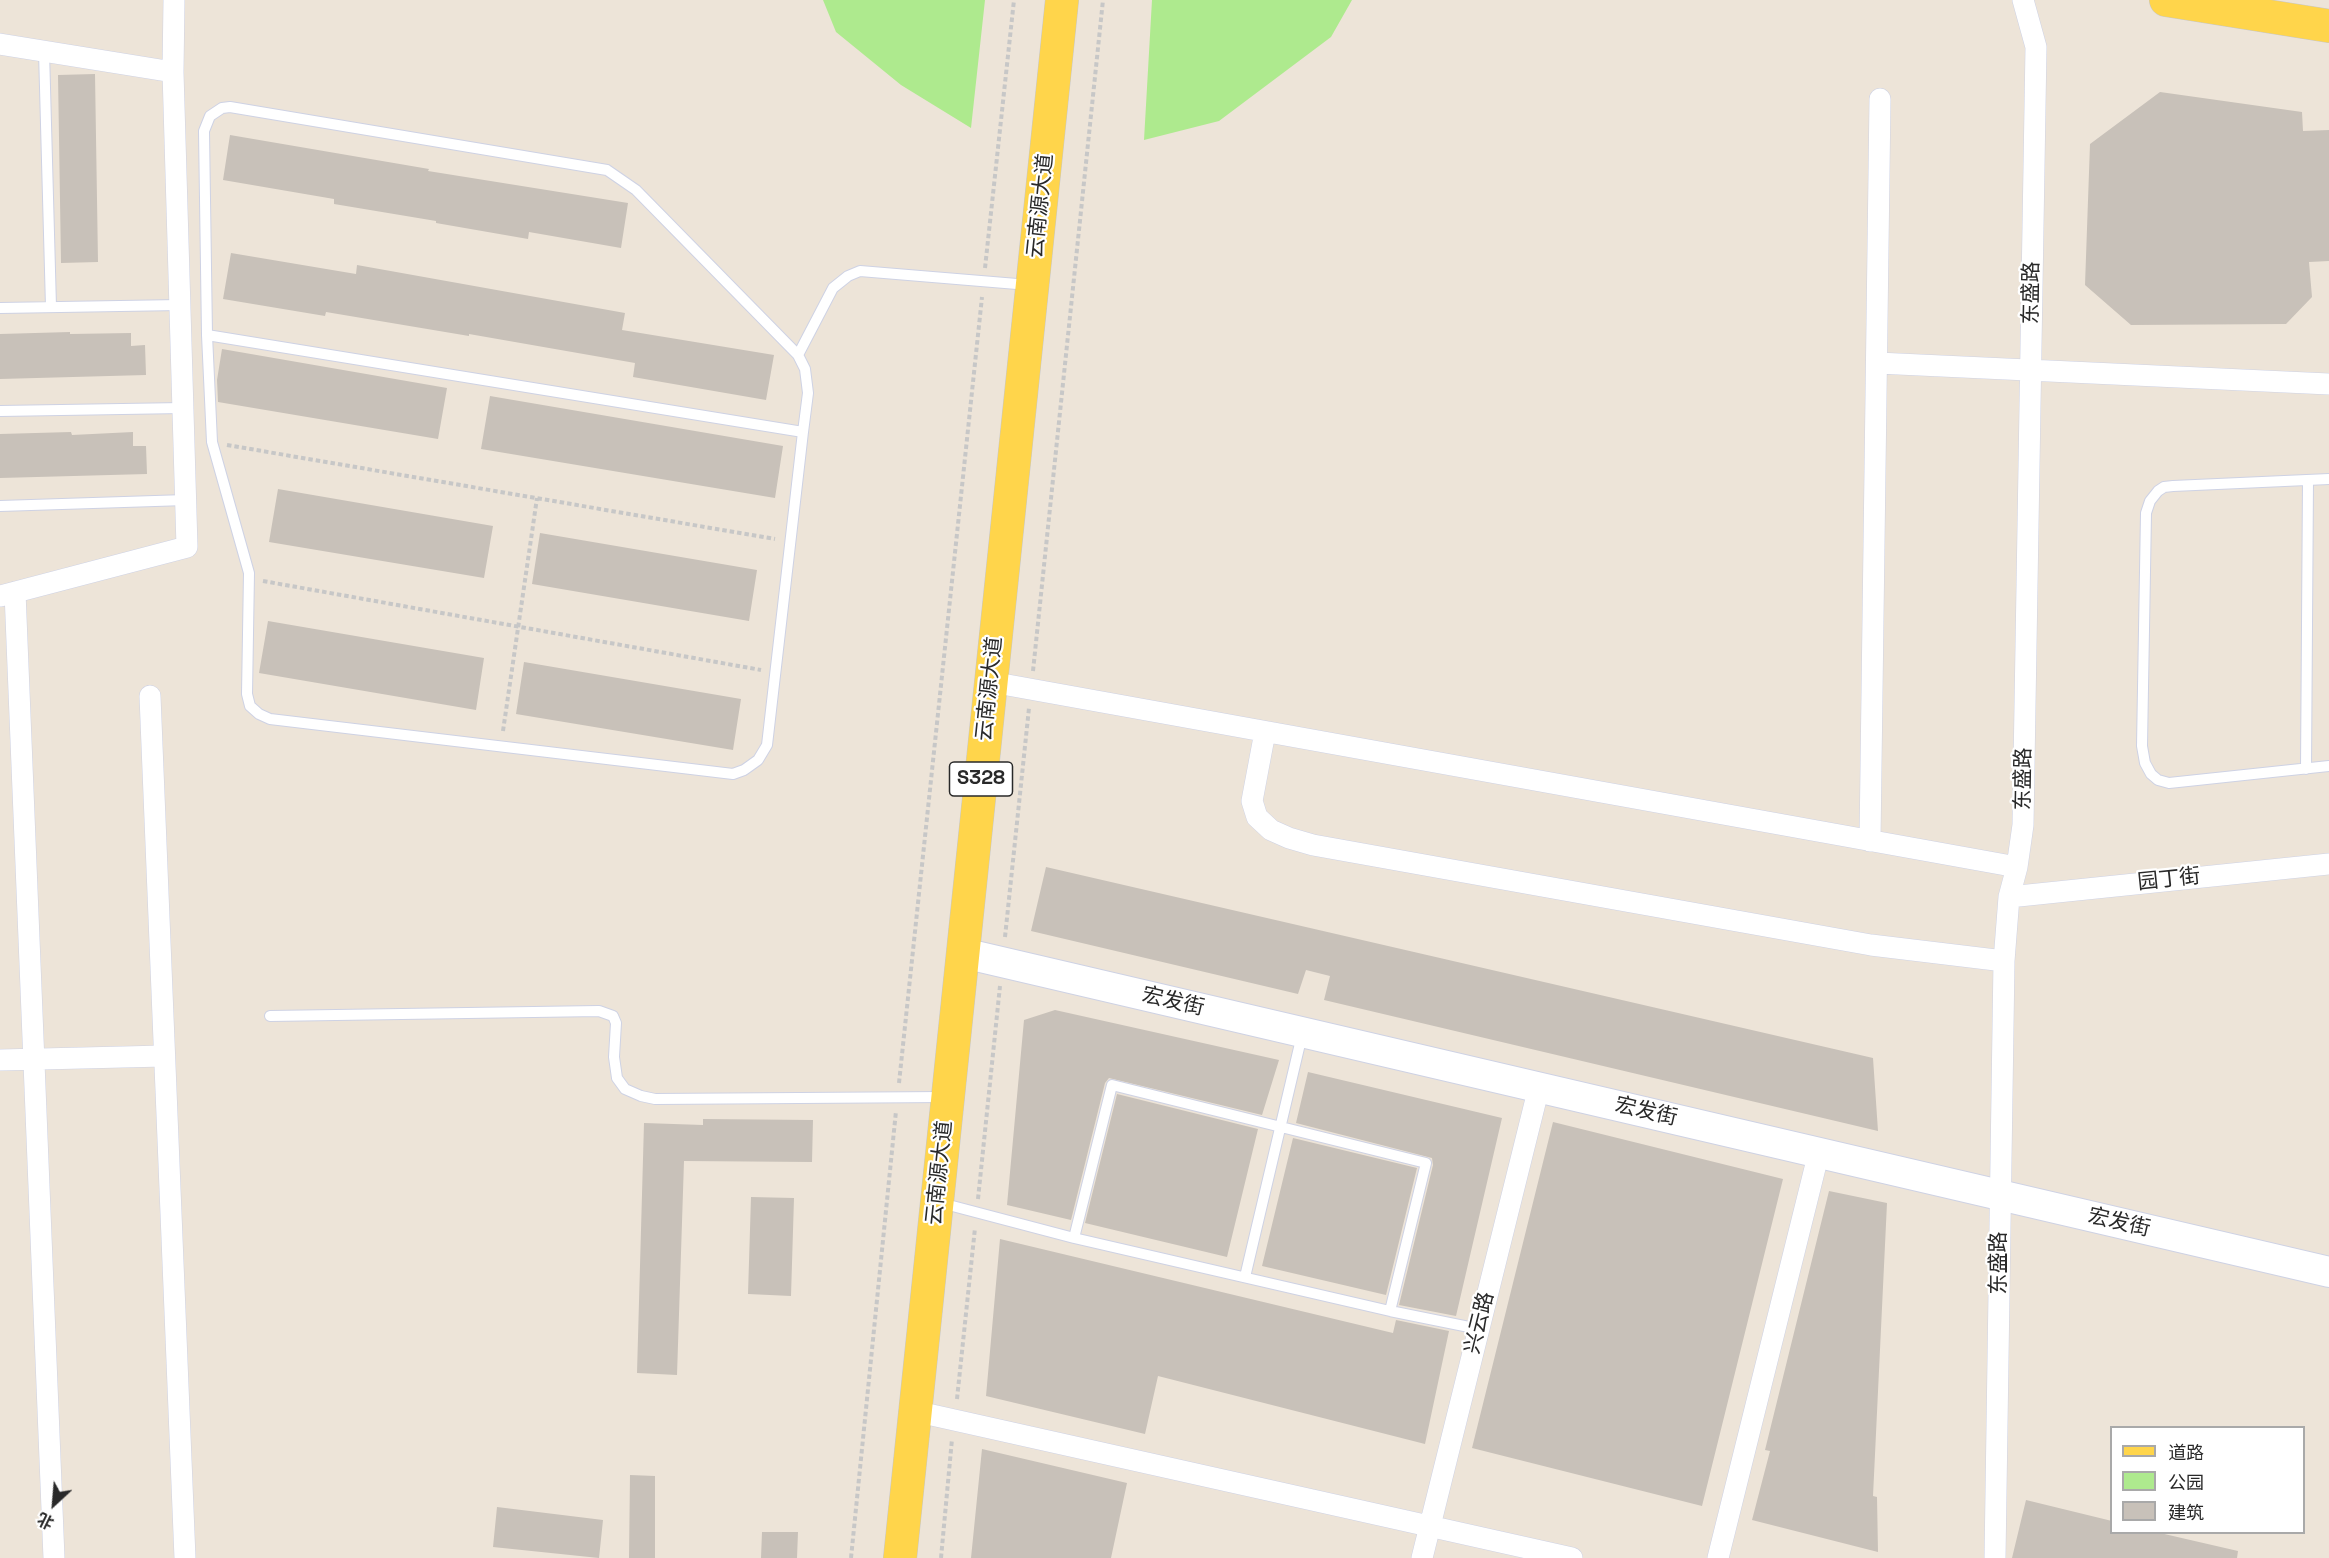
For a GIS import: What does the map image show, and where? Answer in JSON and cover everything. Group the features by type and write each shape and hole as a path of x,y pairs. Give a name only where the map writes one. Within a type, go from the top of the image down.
{"main road":[{"name":"云南源大道","path":"900,1558 1062,0"},
{"path":"2166,0 2329,26"}],"street":[{"path":"54,1558 34,1059 7,594 187,547 173,72 174,0"},
{"name":"东盛路","path":"1995,1558 2004,961 2009,897 2017,867 2023,825 2036,47 2023,0"},
{"path":"0,44 173,72"},
{"path":"1870,841 1880,99"},
{"path":"1876,363 2329,384"},
{"path":"991,682 2017,867"},
{"path":"150,696 185,1558"},
{"path":"1264,732 1252,801 1257,817 1271,830 1289,838 1313,845 1871,945 2004,961"},
{"name":"园丁街","path":"2009,897 2329,864"},
{"name":"宏发街","path":"963,953 2329,1272"},
{"path":"0,1060 164,1056"},
{"name":"兴云路","path":"1422,1558 1539,1087"},
{"path":"1719,1558 1819,1152"},
{"path":"914,1411 1572,1558"}],"lane":[{"path":"44,51 51,307"},
{"path":"230,107 569,162 607,170 636,190 798,355 805,369 808,393 776,673 766,745 758,760 744,770 733,774 281,720 259,714 250,706 247,694 249,579 245,554 212,442 207,335 204,131 210,116 222,108 230,107"},
{"path":"798,355 833,288 848,276 860,271 984,280 1032,286"},
{"path":"0,308 180,305"},
{"path":"207,335 803,432"},
{"path":"0,411 183,408"},
{"path":"2329,479 2164,487 2150,501 2146,513 2142,746 2145,763 2151,774 2158,780 2169,783 2329,766"},
{"path":"2306,769 2308,480"},
{"path":"0,506 186,500"},
{"path":"270,1016 599,1011 613,1016 616,1023 614,1057 617,1078 625,1089 641,1096 655,1099 948,1098"},
{"path":"1245,1277 1302,1032"},
{"path":"1074,1238 1112,1085 1426,1163 1390,1311"},
{"path":"937,1202 1074,1238 1390,1311 1479,1329"}],"path":[{"path":"851,1558 897,1097 1014,0"},
{"path":"940,1558 1103,0"},
{"path":"212,442 791,542"},
{"path":"501,746 537,498"},
{"path":"249,579 776,673"}],"green space":[{"path":"823,0 985,0 971,128 901,85 836,32"},
{"path":"1152,0 1352,0 1331,37 1219,121 1144,140"}],"building":[{"path":"95,74 98,262 61,263 58,75"},
{"path":"2160,92 2302,112 2303,131 2329,130 2329,261 2309,262 2312,297 2286,324 2131,325 2085,285 2090,144"},
{"path":"230,135 429,169 428,171 628,203 621,248 529,232 528,239 334,204 334,199 223,180"},
{"path":"231,253 356,274 357,265 625,313 622,330 774,355 766,400 633,377 635,363 469,334 469,336 326,312 325,316 223,299"},
{"path":"70,332 70,334 131,333 131,346 145,345 146,375 0,379 0,334"},
{"path":"222,349 447,388 438,439 218,402 217,380"},
{"path":"490,396 783,446 775,498 481,449"},
{"path":"71,432 72,435 133,432 133,446 146,446 147,474 0,478 0,434"},
{"path":"278,489 493,526 484,578 269,542"},
{"path":"540,533 757,570 749,621 532,584"},
{"path":"268,621 484,658 476,710 259,673"},
{"path":"524,662 741,699 733,750 516,714"},
{"path":"1046,867 1873,1058 1878,1131 1324,1000 1330,976 1306,970 1298,994 1031,931"},
{"path":"1055,1010 1279,1060 1262,1115 1109,1078 1105,1083 1071,1220 1007,1205 1024,1020"},
{"path":"1308,1072 1502,1118 1456,1316 1399,1305 1433,1165 1432,1158 1296,1123"},
{"path":"1117,1094 1258,1129 1227,1257 1085,1223"},
{"path":"703,1119 813,1120 812,1162 684,1161 677,1375 637,1373 644,1123 703,1125"},
{"path":"1553,1122 1783,1179 1702,1506 1472,1448"},
{"path":"1293,1138 1417,1168 1386,1295 1262,1266"},
{"path":"1829,1191 1887,1203 1873,1496 1877,1497 1878,1552 1752,1520 1770,1451 1765,1450"},
{"path":"751,1197 794,1198 791,1296 748,1294"},
{"path":"1000,1239 1393,1333 1396,1320 1449,1331 1425,1444 1158,1376 1145,1434 986,1396"},
{"path":"982,1449 1127,1483 1111,1558 971,1558"},
{"path":"630,1475 655,1476 655,1558 629,1558"},
{"path":"2026,1500 2110,1521 2110,1534 2164,1534 2238,1551 2237,1558 2012,1558"},
{"path":"497,1507 603,1520 599,1558 493,1547"},
{"path":"762,1532 798,1532 797,1558 761,1558"}]}
